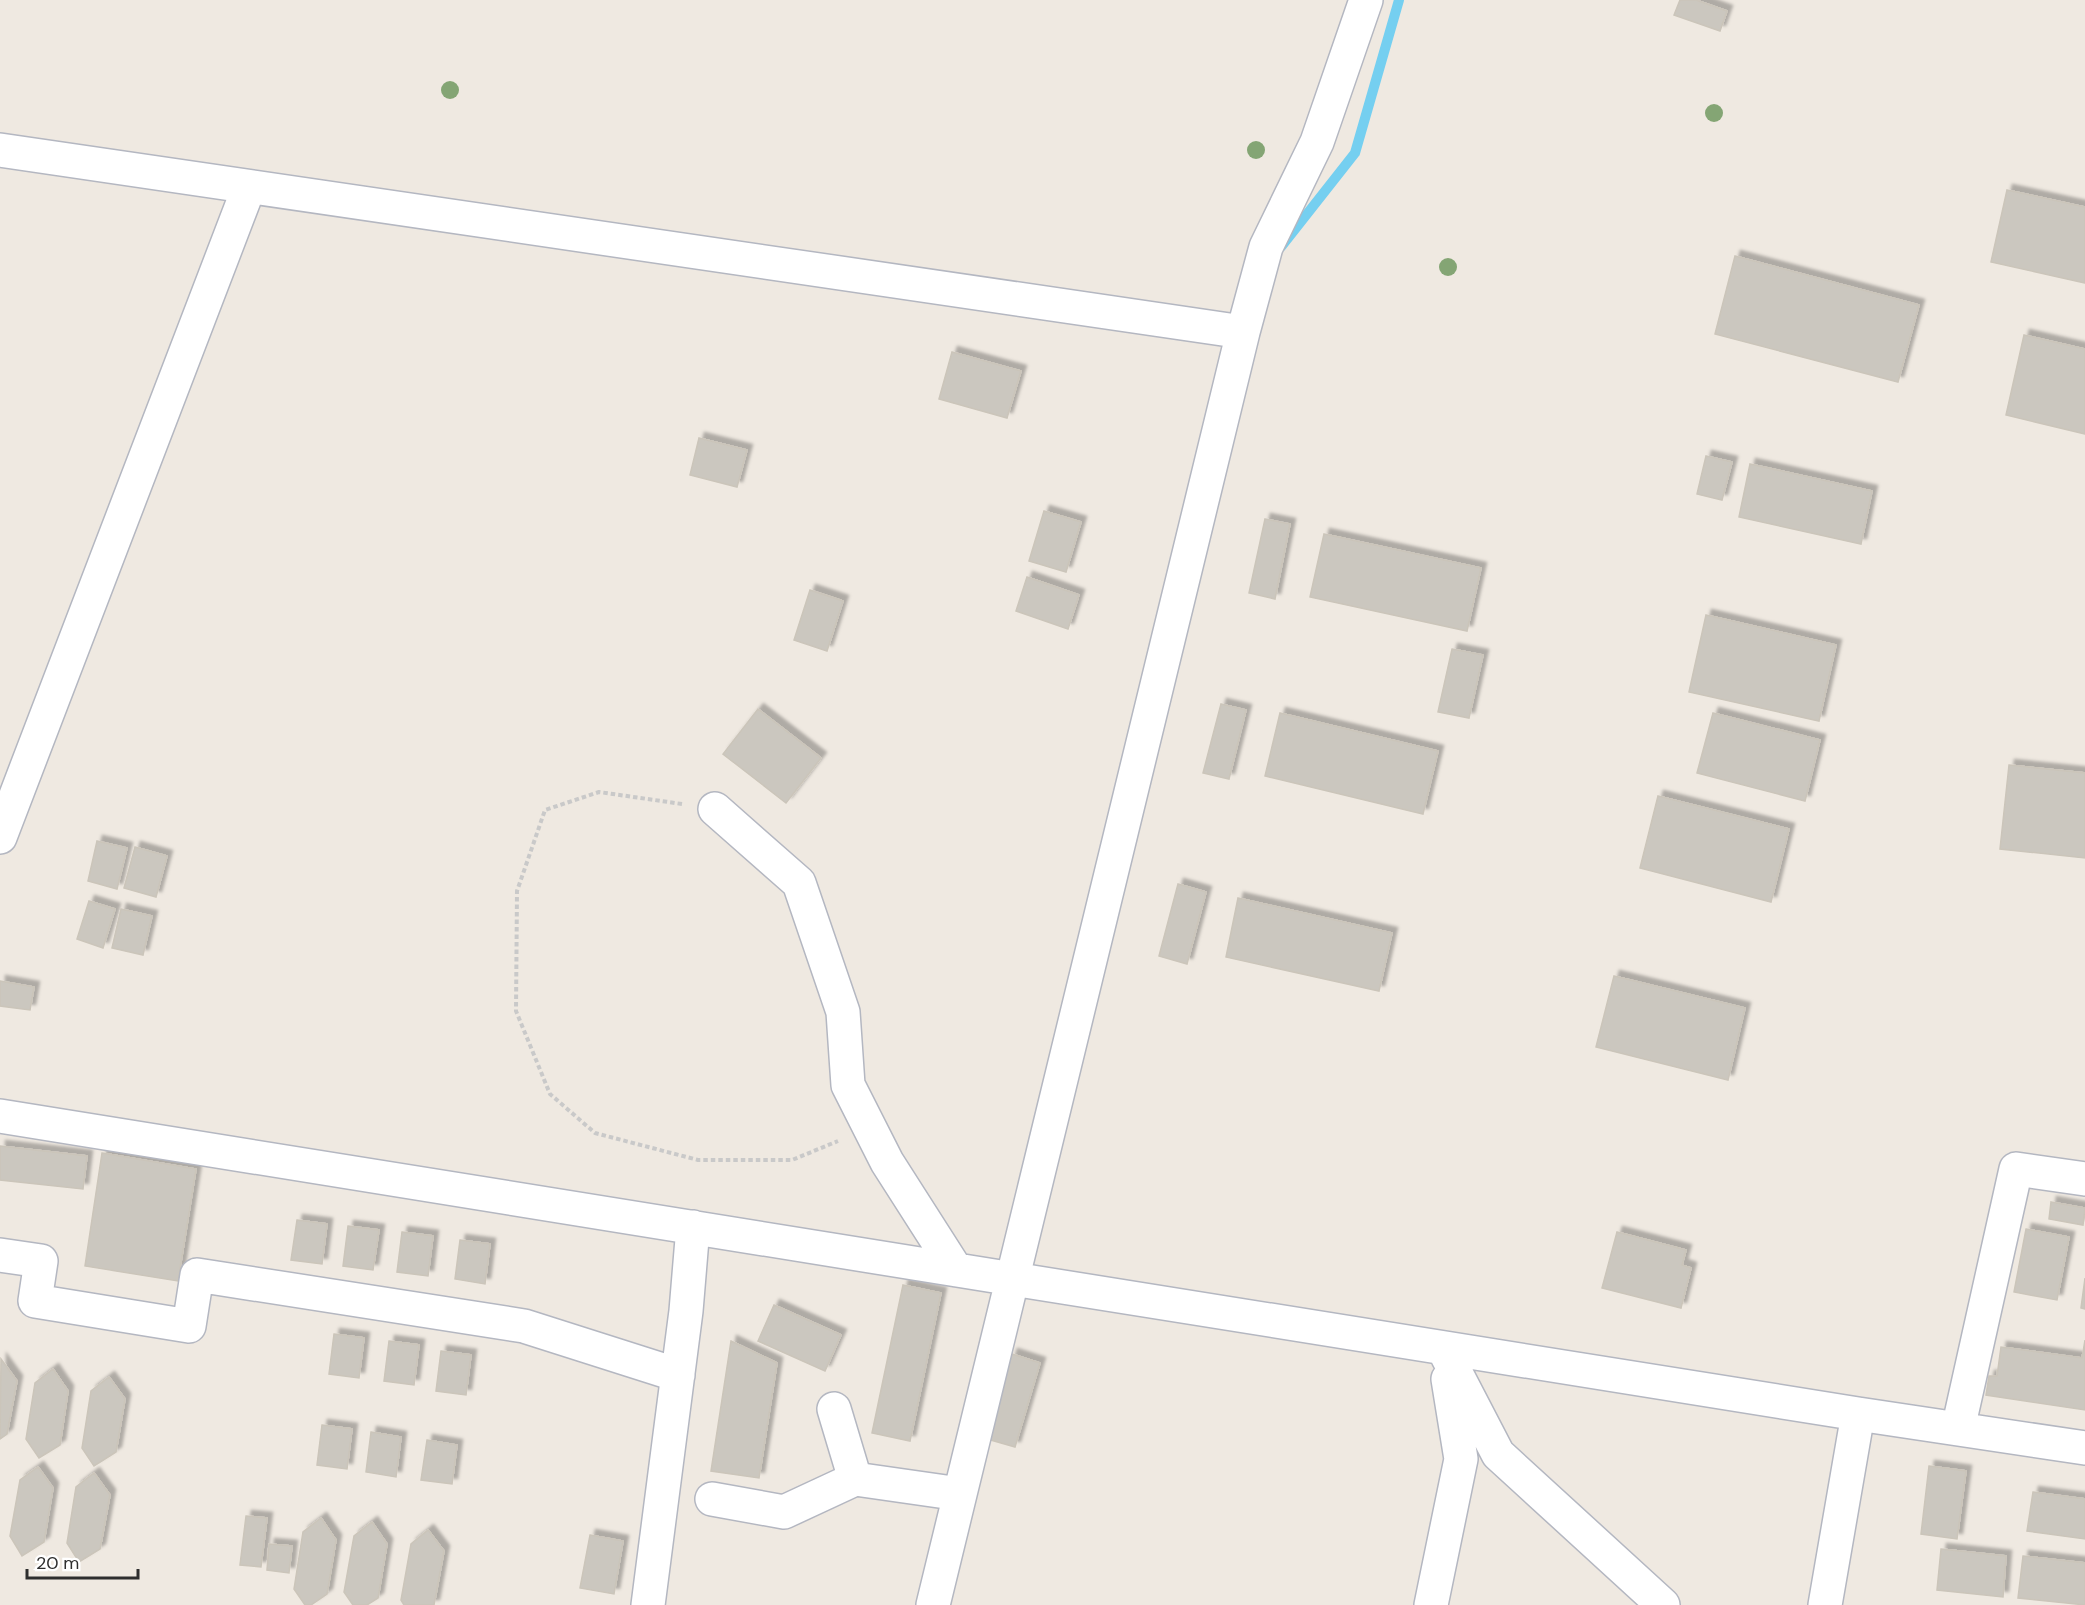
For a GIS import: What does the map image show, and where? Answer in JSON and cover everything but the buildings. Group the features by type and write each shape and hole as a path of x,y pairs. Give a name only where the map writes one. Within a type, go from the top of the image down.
{"lane":[{"path":"933,1605 1243,332 1266,248 1317,142 1366,0"},
{"path":"0,150 1243,332"},
{"path":"0,837 249,187"},
{"path":"716,809 799,884 843,1012 848,1085 887,1162 956,1270"},
{"path":"0,1116 1443,1348 2085,1448"},
{"path":"1958,1429 2016,1169 2085,1179"},
{"path":"648,1605 678,1375 693,1227"},
{"path":"0,1255 41,1261 35,1301 189,1326 197,1275 524,1326 678,1375"},
{"path":"1443,1348 1498,1454 1656,1603"},
{"path":"1431,1605 1461,1459 1443,1348"},
{"path":"834,1409 855,1479"},
{"path":"1825,1605 1858,1414"},
{"path":"712,1499 784,1512 855,1479 960,1494"}],"path":[{"path":"716,809 599,792 545,810 517,891 516,1011 550,1094 595,1133 698,1161 792,1160 869,1127"}],"waterway":[{"path":"1281,247 1355,153 1399,0"}]}
